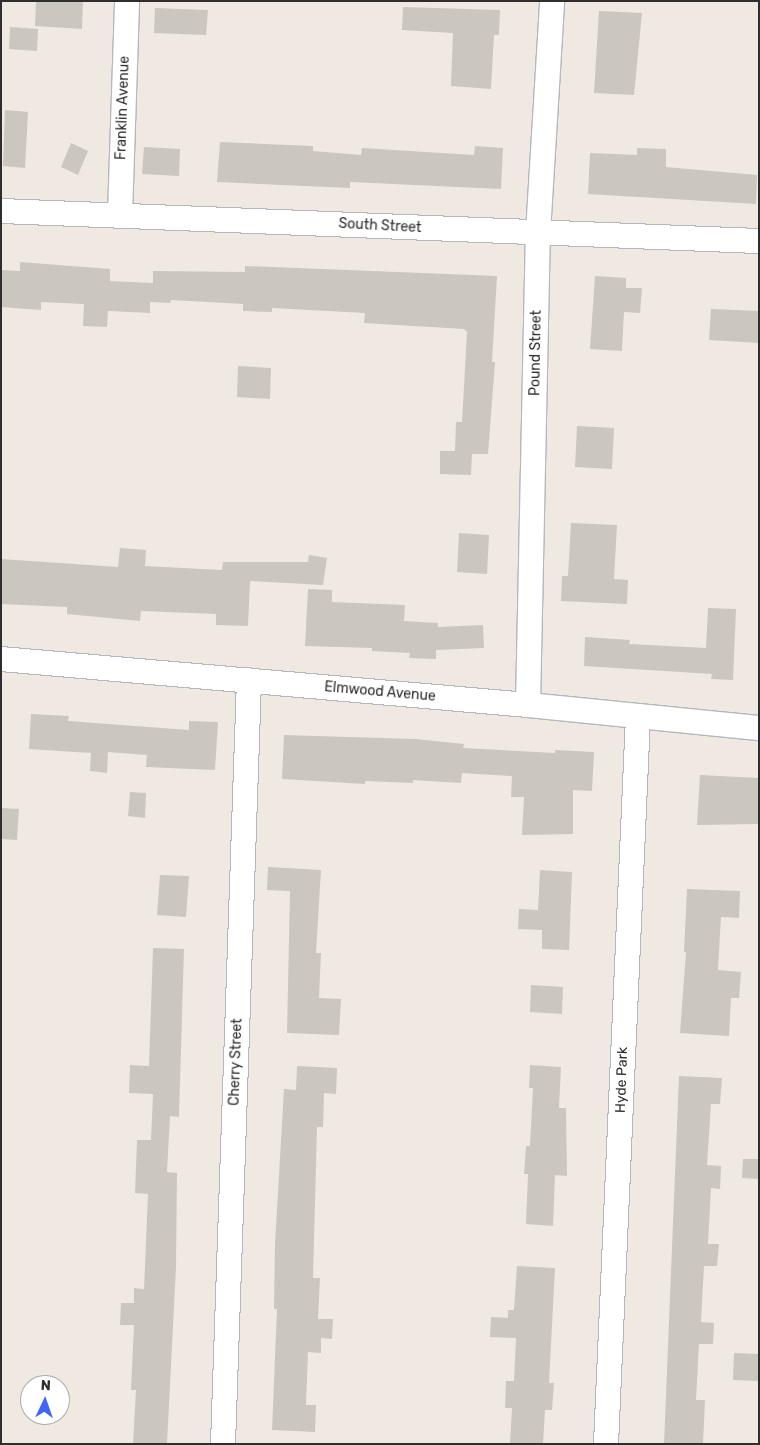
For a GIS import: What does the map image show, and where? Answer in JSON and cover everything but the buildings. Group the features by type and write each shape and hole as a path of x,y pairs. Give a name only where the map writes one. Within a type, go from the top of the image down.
{"street":[{"name":"Franklin Avenue","path":"120,214 127,1"},
{"name":"Pound Street","path":"528,705 538,233 552,1"},
{"name":"South Street","path":"1,211 120,214 759,241"},
{"name":"Elmwood Avenue","path":"1,659 528,705 759,728"},
{"name":"Cherry Street","path":"223,1444 249,680"},
{"name":"Hyde Park","path":"606,1444 638,716"}]}
